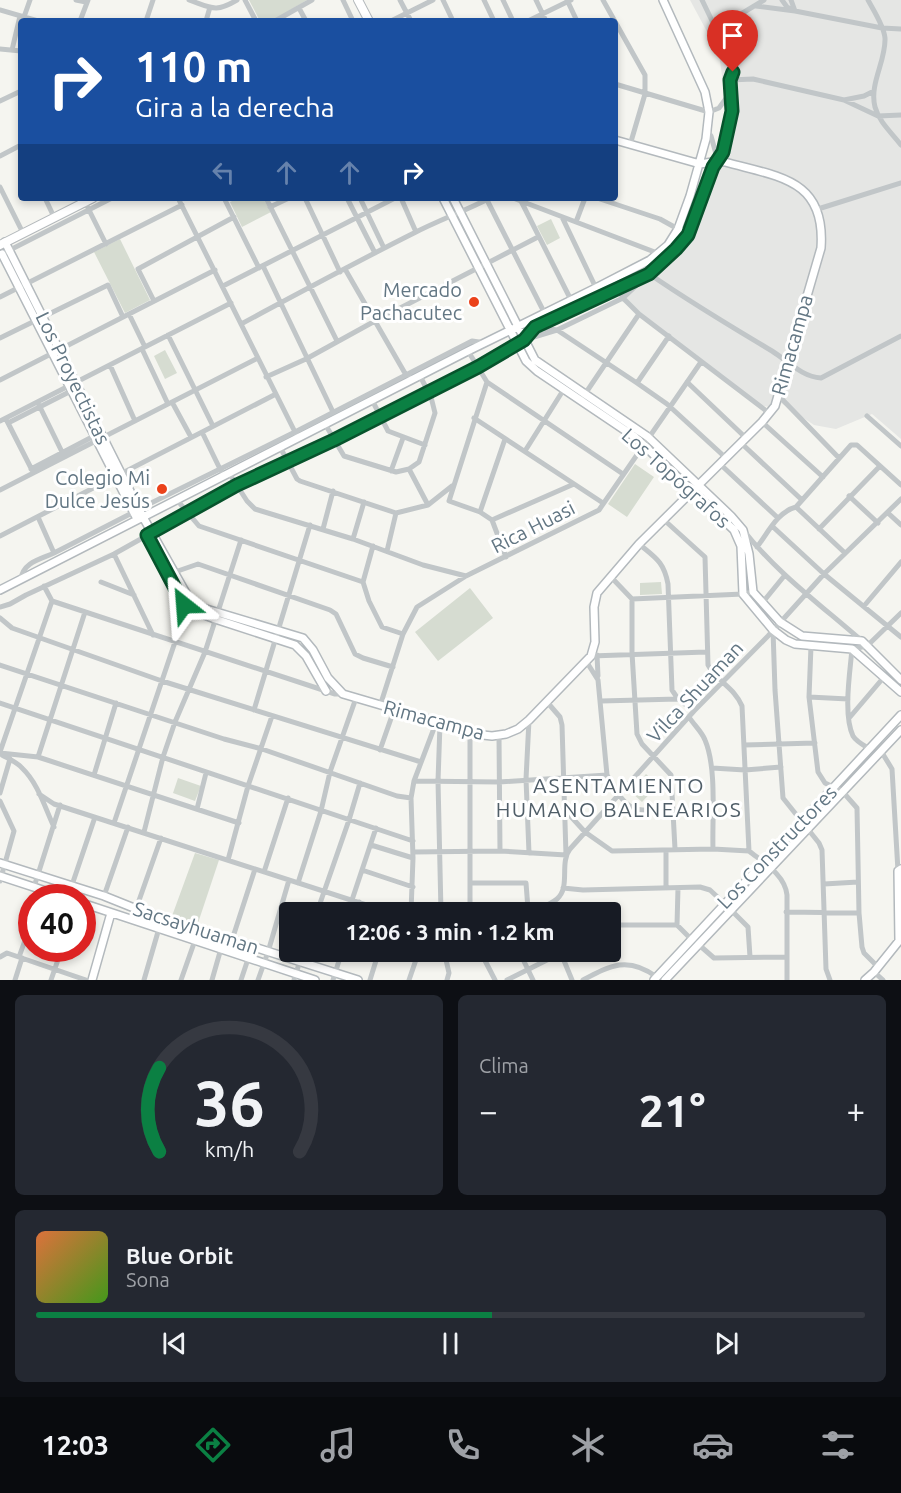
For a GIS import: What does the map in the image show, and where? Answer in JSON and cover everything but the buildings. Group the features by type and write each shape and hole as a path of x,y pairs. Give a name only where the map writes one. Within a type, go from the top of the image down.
{"main road":[{"path":"358,0 367,18"},
{"path":"0,590 138,514 177,500 224,473 280,447 296,435 325,424 513,329 533,323 545,314 659,253 678,229 700,164 708,132 710,112 705,92 663,0"},
{"path":"618,141 700,164 718,161 792,182 809,194 818,209"},
{"path":"2,243 83,201"},
{"name":"Los Topógrafos","path":"444,201 478,268 513,329 524,340 535,360 643,444 743,530 749,554 753,592"},
{"name":"Los Topógrafos","path":"454,201 486,264 513,329 517,345 530,365 564,389 583,397 648,437 696,488 734,530 739,540 743,594"},
{"name":"Rimacampa","path":"343,694 470,732 499,736 518,729 547,702 591,657 595,642 595,598 611,577 639,544 762,422 775,406 821,248 822,226 818,209"},
{"path":"673,238 692,226"},
{"name":"Los Proyectistas","path":"2,243 4,253 23,286 71,387 149,534 191,602 216,615 278,630 303,639 309,644 328,678 343,694"},
{"path":"753,592 780,622 802,636 864,644 901,680"},
{"path":"743,594 773,630 786,640 795,644 852,649 901,692"},
{"path":"216,615 295,645 302,650 326,690"},
{"name":"Los Constructores","path":"655,978 901,715"},
{"name":"Los Constructores","path":"669,978 730,909 901,729"},
{"path":"2,864 69,884"},
{"path":"865,980 900,942 900,870"},
{"path":"0,878 23,884"},
{"path":"96,893 115,901"},
{"name":"Sacsayhuaman","path":"115,901 279,955"},
{"path":"96,908 263,963 295,977 315,980"},
{"path":"92,980 111,913"},
{"name":"Sacsayhuaman","path":"300,962 334,976 358,980"}],"street":[{"path":"22,16 30,0"},
{"path":"76,0 87,1 81,18"},
{"path":"147,18 153,0"},
{"path":"190,0 210,7 224,8 237,0"},
{"path":"245,0 254,18"},
{"path":"280,18 312,0"},
{"path":"343,0 352,18"},
{"path":"400,0 410,18"},
{"path":"397,18 433,0"},
{"path":"442,0 451,18"},
{"path":"484,0 493,18"},
{"path":"502,0 511,18"},
{"path":"536,0 544,18"},
{"path":"534,18 568,0 576,18"},
{"path":"603,0 613,18"},
{"path":"0,607 114,554 237,485 334,440 478,367 524,340 557,330 623,298 682,242 692,226 713,167 723,152 732,111 730,80 732,66 702,0"},
{"path":"716,28 764,0"},
{"path":"782,0 787,7 795,11"},
{"path":"791,0 795,11"},
{"path":"868,0 882,28 885,40 874,91 874,106 878,116 901,145"},
{"path":"753,6 795,11 882,28 901,29"},
{"path":"207,18 210,7"},
{"path":"298,8 304,18"},
{"path":"0,10 28,18"},
{"path":"618,27 645,75 645,94 630,145"},
{"path":"12,50 18,30"},
{"path":"0,49 18,51"},
{"path":"730,80 753,79 844,100 878,116 901,115"},
{"path":"618,85 710,112 723,103 731,92"},
{"path":"844,100 864,96 874,91"},
{"path":"0,101 18,92"},
{"path":"708,132 718,161"},
{"path":"0,156 18,148"},
{"path":"818,209 901,183"},
{"path":"0,187 23,233"},
{"path":"46,201 54,217"},
{"path":"87,201 89,210 106,244"},
{"path":"4,253 106,201"},
{"path":"180,201 296,435"},
{"path":"226,201 280,303 333,412"},
{"path":"267,201 337,341"},
{"path":"270,207 283,201"},
{"path":"306,201 342,271 375,321 406,375"},
{"path":"349,201 375,253"},
{"path":"362,201 384,248"},
{"path":"223,286 389,201"},
{"path":"401,201 416,232"},
{"path":"241,324 384,248 483,201"},
{"path":"488,201 545,314"},
{"path":"521,201 659,253 666,259"},
{"path":"521,201 571,300"},
{"path":"576,222 584,201"},
{"path":"606,201 660,219 678,229"},
{"path":"0,297 182,205"},
{"path":"154,301 138,268 234,217"},
{"path":"562,217 596,288"},
{"path":"266,376 306,359 538,237"},
{"path":"638,266 678,294 789,361 807,375 821,378 901,336"},
{"path":"0,380 214,270"},
{"path":"524,340 533,323 649,274"},
{"path":"614,279 623,298 639,314 769,413"},
{"path":"0,338 108,285 126,315 170,403 191,437"},
{"path":"33,471 3,420 39,404 231,303"},
{"path":"583,397 639,314"},
{"path":"533,323 557,330 670,406 778,518"},
{"path":"168,335 213,426"},
{"path":"637,383 669,336"},
{"path":"21,579 22,571 27,566 224,473 296,435 333,412 472,341 482,345"},
{"path":"468,351 487,382 623,474"},
{"path":"0,490 63,455 258,358"},
{"name":"Rica Huasi","path":"380,706 403,634 417,607 466,576 599,510 701,362"},
{"path":"110,365 135,421"},
{"path":"325,424 344,456 391,471 401,472 409,469 419,462 435,413 429,391 420,376 406,375"},
{"path":"487,382 449,501 480,512 492,520 506,557"},
{"path":"687,382 802,500"},
{"path":"525,451 564,389"},
{"path":"0,536 276,394"},
{"path":"778,395 839,458"},
{"path":"372,400 388,431 424,445"},
{"path":"39,404 63,455"},
{"path":"867,416 901,446"},
{"path":"474,418 603,503"},
{"path":"762,422 823,477"},
{"path":"202,432 224,473 255,508 353,539 423,565 466,576"},
{"path":"391,471 403,438"},
{"path":"480,512 506,439"},
{"path":"757,547 778,518 796,507 854,444 901,484"},
{"path":"280,447 300,481 396,513 428,505 452,486"},
{"path":"819,529 880,466"},
{"path":"409,469 428,505"},
{"path":"492,520 574,484"},
{"path":"323,529 333,491"},
{"path":"849,496 878,523"},
{"name":"Vilca Shuaman","path":"566,855 694,711 824,574 901,499"},
{"path":"177,500 199,526 363,582"},
{"path":"353,539 364,502"},
{"path":"796,507 845,553"},
{"path":"387,551 396,513"},
{"path":"888,513 901,525"},
{"path":"38,517 54,553"},
{"path":"663,519 705,557 708,665 742,706 749,851"},
{"path":"254,710 264,670 300,561 309,525"},
{"path":"772,526 824,574 901,638"},
{"path":"743,530 785,575 864,644"},
{"path":"144,832 163,757 175,722 205,652 241,540"},
{"path":"639,544 661,562 666,574 672,690 678,699 694,711"},
{"path":"373,546 363,582 369,601 382,627 403,634"},
{"path":"114,554 153,634"},
{"path":"864,606 901,562"},
{"path":"171,573 198,564 336,614 355,654 393,667"},
{"path":"763,602 785,575"},
{"path":"611,577 632,598 632,653 637,734 642,744 671,775 675,849"},
{"path":"101,582 134,595"},
{"path":"44,586 52,601 205,652 343,694"},
{"path":"632,598 753,592"},
{"path":"0,753 52,601"},
{"path":"38,757 85,612"},
{"path":"868,748 855,739 852,732 848,699 852,649 864,644 889,626 901,613"},
{"path":"0,618 12,628 162,681 421,762"},
{"path":"773,630 783,798 802,820 822,850 826,969 830,980"},
{"path":"114,823 175,642"},
{"path":"810,646 809,697 818,772 825,783 842,791 857,808 862,947 883,980"},
{"path":"591,657 632,653 706,652"},
{"path":"591,657 601,701 607,776 631,808 637,811 672,809"},
{"path":"591,657 598,680"},
{"path":"0,665 224,739 262,749 397,796 411,798"},
{"path":"850,717 884,677"},
{"path":"809,697 848,699"},
{"path":"298,883 321,811 330,772 356,698"},
{"path":"601,701 678,699"},
{"path":"547,702 562,721 566,855 563,888 559,898 552,902"},
{"path":"0,703 413,841"},
{"path":"94,775 116,704"},
{"path":"380,750 394,710"},
{"path":"228,860 248,786 272,716"},
{"path":"689,717 704,738 712,768 712,849"},
{"path":"529,720 526,779 529,853"},
{"path":"412,902 411,798 414,781 438,723"},
{"path":"438,723 441,902"},
{"path":"470,732 470,902"},
{"path":"499,736 500,851"},
{"path":"744,745 815,743"},
{"path":"881,751 892,769 900,870"},
{"path":"0,753 38,757 239,823"},
{"path":"0,753 22,768 39,794 54,827"},
{"path":"0,793 10,759"},
{"path":"712,768 745,770 781,767"},
{"path":"892,769 901,768"},
{"path":"197,809 206,772"},
{"path":"414,781 499,782 607,776"},
{"path":"320,902 360,783"},
{"path":"39,794 60,805 95,817 359,902"},
{"path":"264,872 288,798"},
{"path":"0,801 14,831 2,864 0,878"},
{"path":"35,884 60,805"},
{"path":"563,808 585,832 612,851 675,849 749,851 770,868 785,885 787,980"},
{"path":"72,884 95,817"},
{"path":"104,896 128,827"},
{"path":"352,900 376,828"},
{"path":"136,909 161,838"},
{"path":"371,845 413,855 500,851 566,855"},
{"path":"666,850 666,888"},
{"path":"212,980 221,950 228,939 255,869"},
{"path":"363,870 413,887"},
{"path":"258,980 289,880"},
{"path":"824,884 858,882"},
{"path":"471,884 526,883 529,902"},
{"path":"563,888 583,890 705,888 724,903"},
{"path":"677,925 678,888"},
{"name":"Sacsayhuaman","path":"111,913 115,901"},
{"path":"730,909 748,927 750,957"},
{"path":"786,912 859,913"},
{"path":"144,980 162,918"},
{"path":"621,925 677,925 691,939"},
{"path":"181,980 198,929"},
{"path":"698,944 714,958 786,957"},
{"path":"0,951 18,956"},
{"path":"0,957 7,953"},
{"path":"241,980 248,959"},
{"path":"15,980 20,962"},
{"path":"35,962 86,980"},
{"path":"51,980 57,962"},
{"path":"295,977 300,962"},
{"path":"370,980 376,962"},
{"path":"409,980 415,962"},
{"path":"447,962 453,980"},
{"path":"486,962 495,980"},
{"path":"524,962 533,980"},
{"path":"507,980 542,962"},
{"path":"564,962 572,980"},
{"path":"583,980 606,968 621,964 643,967 655,978"},
{"path":"447,980 449,973"}],"shaded area":[{"path":"249,0 307,0 277,18 258,18"},
{"path":"690,0 901,0 901,439 872,414 836,429 814,425 781,403 769,407 760,405 622,301 681,253 697,224 727,112 719,54"},
{"path":"265,201 271,212 242,227 230,202"},
{"path":"551,219 560,238 547,245 537,226"},
{"path":"120,239 150,300 125,313 94,252"},
{"path":"165,350 177,373 165,379 154,356"},
{"path":"635,464 654,477 627,517 608,504"},
{"path":"661,582 662,594 640,595 640,583"},
{"path":"470,588 493,618 438,661 415,632"},
{"path":"646,774 658,785 642,802 631,792"},
{"path":"178,778 201,786 195,801 173,793"},
{"path":"195,853 219,860 197,926 172,916"}],"place":[{"name":"Mercado Pachacutec","path":"474,302"},
{"name":"Colegio Mi Dulce Jesús","path":"162,489"}],"district":[{"name":"ASENTAMIENTO HUMANO BALNEARIOS","path":"619,798"}],"route":[{"path":"184,605 147,535 237,485 334,440 478,367 524,340 535,327 649,274 676,249 688,235 713,167 723,152 732,111 730,80 733,72"}]}
